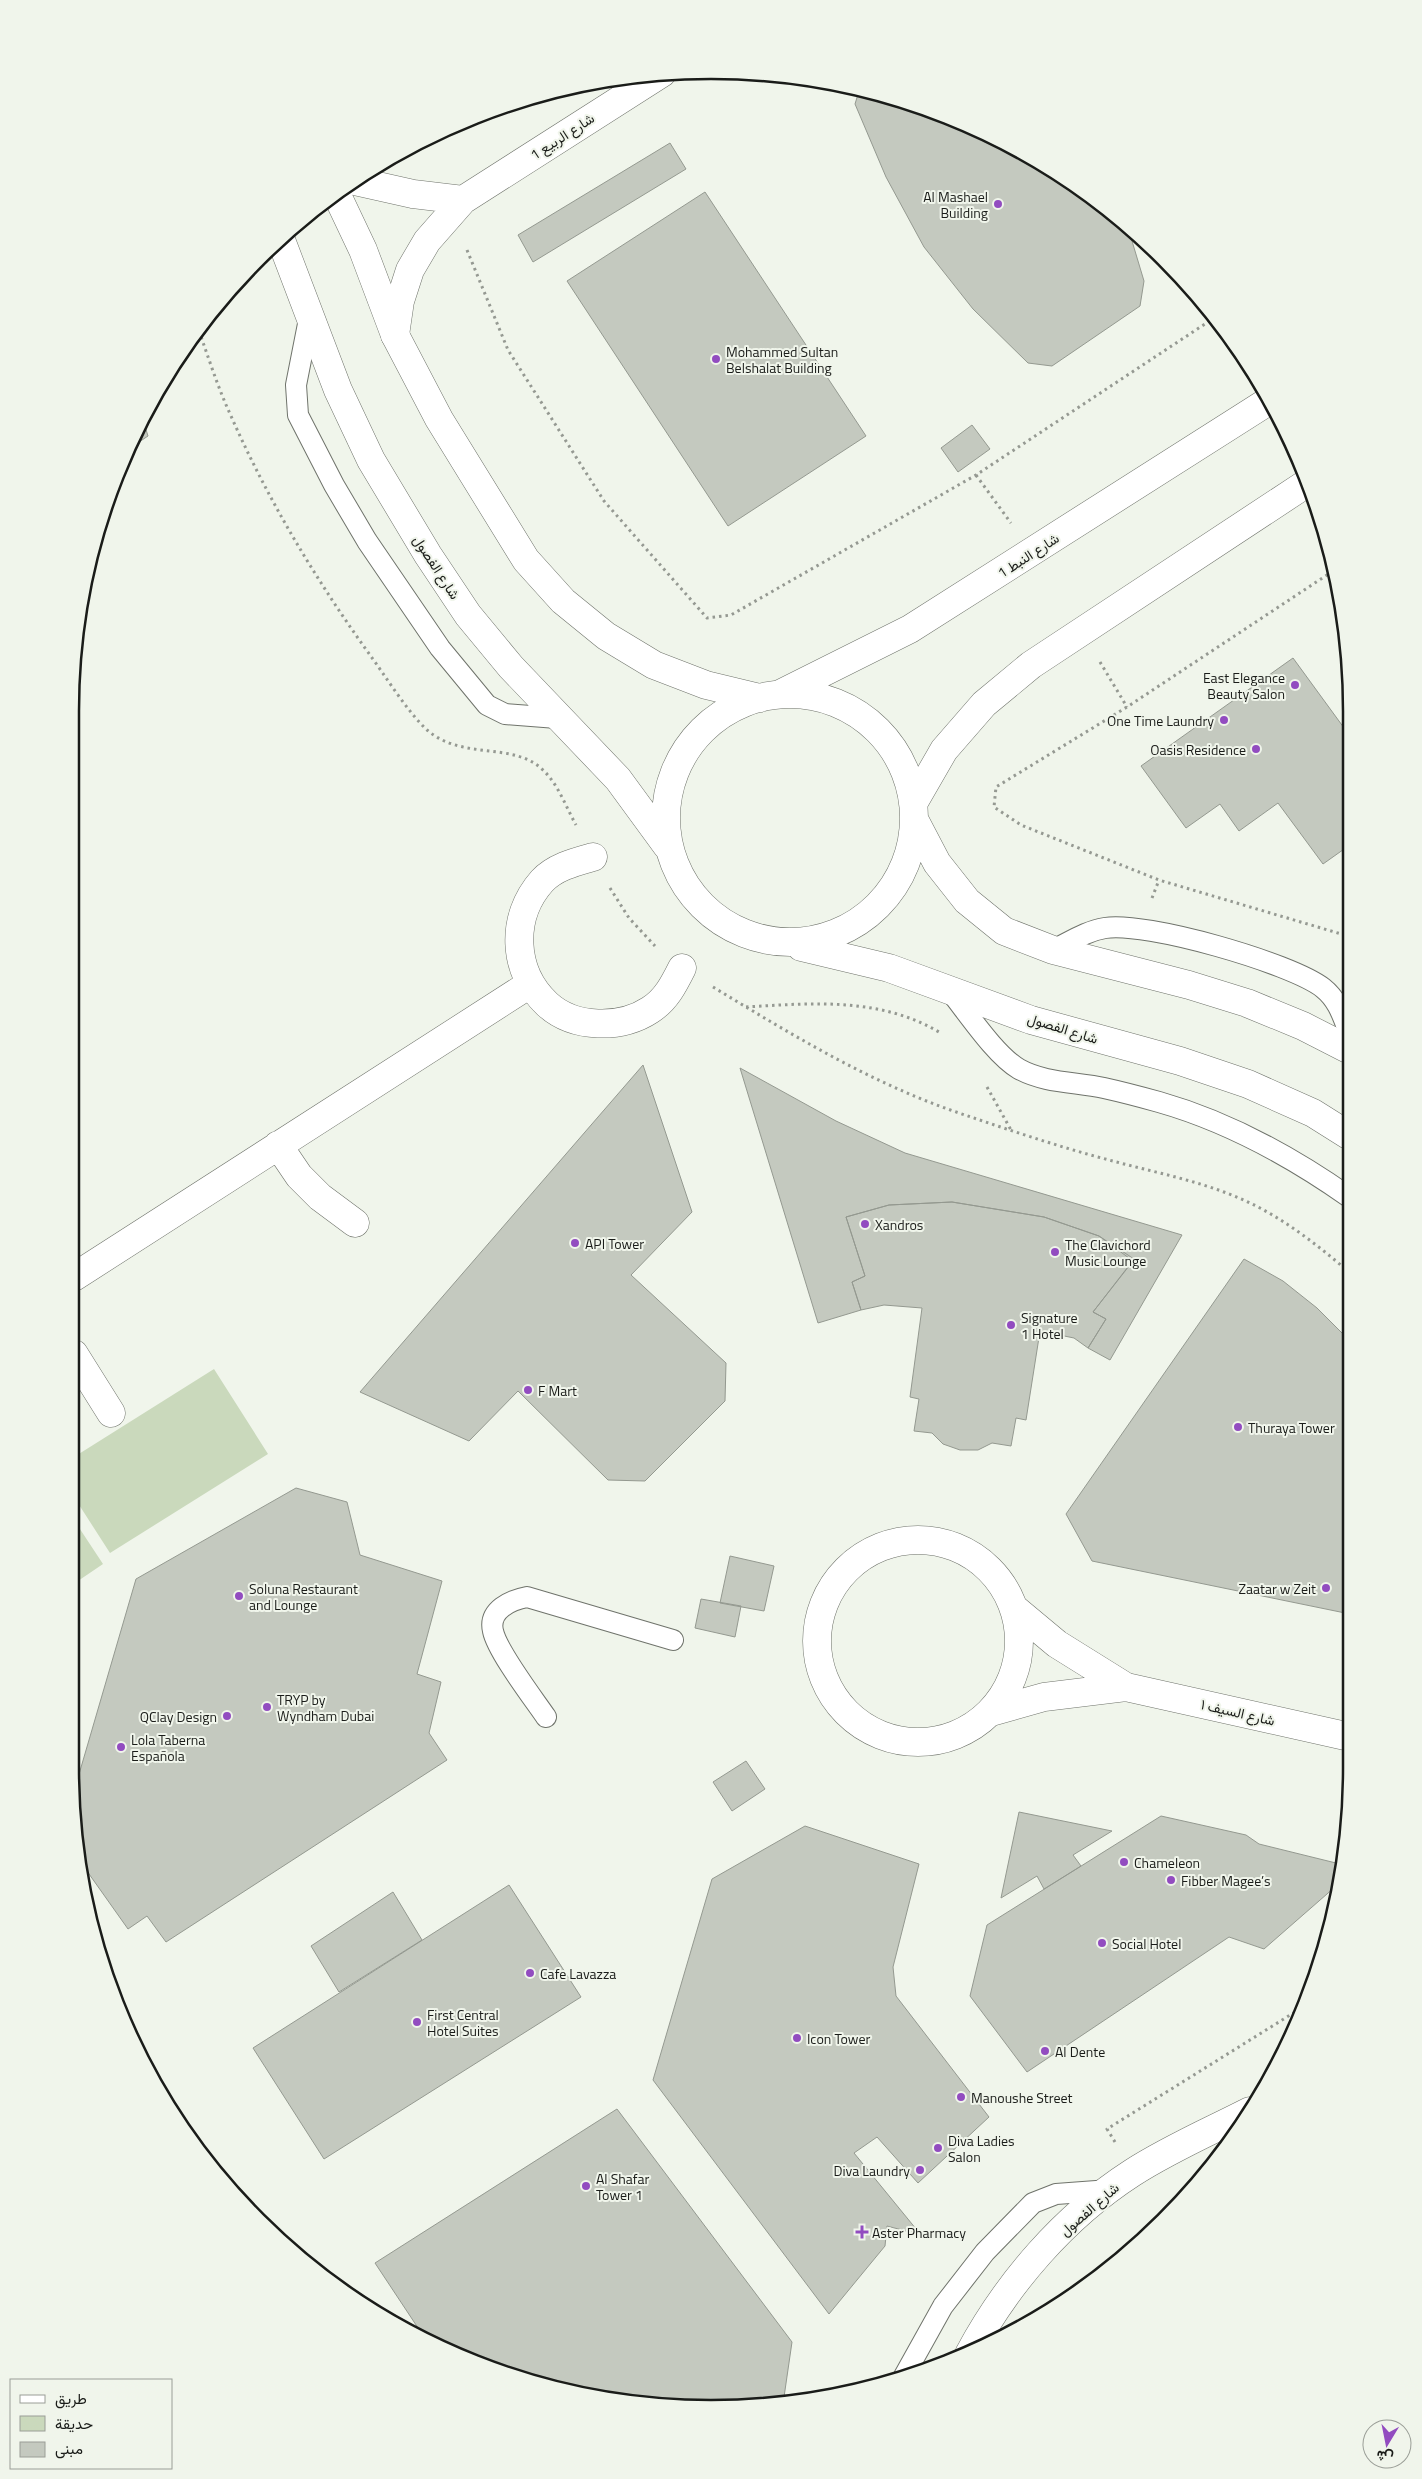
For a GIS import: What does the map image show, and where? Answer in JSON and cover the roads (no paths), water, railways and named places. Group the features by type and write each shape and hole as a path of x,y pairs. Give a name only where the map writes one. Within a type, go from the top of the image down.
{"street":[{"name":"شارع الربيع 1","path":"395,335 400,302 410,270 427,241 463,200 648,82"},
{"path":"363,183 390,190 463,200"},
{"path":"339,200 363,250 395,335 439,418 495,514 526,560 563,601 606,636 654,665 706,685 770,696 818,697 853,711 882,734 903,766 915,811 937,863 967,901 1004,931 1053,950 1189,985 1247,1003 1303,1026 1343,1046"},
{"name":"شارع الفصول","path":"282,247 338,390 371,460 428,555 468,615 557,718 618,779 668,847"},
{"name":"شارع النبط 1","path":"668,847 665,815 670,784 683,754 704,728 730,709 770,696 910,628 1264,404"},
{"path":"668,847 682,881 705,910 735,930 770,941 801,942 831,936 864,918 881,903 899,878 911,850 915,811 944,750 984,704 1031,664 1302,486"},
{"path":"593,857 566,864 543,880 527,903 519,930 520,958 530,984 548,1005 572,1019 599,1024 626,1021 651,1010 671,991 682,968"},
{"name":"شارع الفصول","path":"770,941 830,953 889,968 1031,1020 1180,1061 1248,1084 1313,1113 1343,1132"},
{"path":"79,1274 530,984"},
{"path":"278,1145 299,1176 320,1198 356,1222"},
{"path":"79,1362 111,1413"},
{"path":"926,1539 952,1544 975,1556 990,1569 1002,1584 1015,1609 1019,1631 1019,1646 1014,1675 1004,1695 991,1712 974,1726 951,1737 930,1742 908,1742 887,1738 869,1730 853,1719 830,1691 821,1672 817,1650 817,1627 823,1604 842,1572 853,1562 875,1548 900,1541 926,1539"},
{"name":"شارع السيف ١","path":"1015,1609 1057,1644 1126,1687 1343,1735"},
{"name":"شارع السيف ١","path":"991,1712 1044,1697 1126,1687"},
{"name":"شارع الفصول","path":"975,2342 984,2326 1020,2276 1062,2230 1133,2173 1238,2117"}],"lane":[{"path":"309,319 296,385 298,415 334,485 367,541 440,648 487,705 496,711 515,716 557,718"},
{"path":"1053,950 1091,931 1123,927 1184,938 1227,949 1269,963 1322,987 1333,997 1343,1016"},
{"path":"947,988 1001,1054 1020,1069 1043,1078 1103,1088 1161,1103 1218,1124 1273,1150 1343,1194"},
{"path":"546,1717 499,1645 492,1630 496,1612 510,1600 527,1597 673,1640"},
{"path":"908,2369 943,2306 985,2252 1034,2203 1056,2194 1110,2190"}],"place":[{"name":"Al Mashael Building","path":"998,204"},
{"name":"Mohammed Sultan Belshalat Building","path":"716,359"},
{"name":"East Elegance Beauty Salon","path":"1295,685"},
{"name":"One Time Laundry","path":"1224,720"},
{"name":"Oasis Residence","path":"1256,749"},
{"name":"Xandros","path":"865,1224"},
{"name":"API Tower","path":"575,1243"},
{"name":"The Clavichord Music Lounge","path":"1055,1252"},
{"name":"Signature 1 Hotel","path":"1011,1325"},
{"name":"F Mart","path":"528,1390"},
{"name":"Thuraya Tower","path":"1238,1427"},
{"name":"Zaatar w Zeit","path":"1326,1588"},
{"name":"Soluna Restaurant and Lounge","path":"239,1596"},
{"name":"TRYP by Wyndham Dubai","path":"267,1707"},
{"name":"QClay Design","path":"227,1716"},
{"name":"Lola Taberna Española","path":"121,1747"},
{"name":"Chameleon","path":"1124,1862"},
{"name":"Fibber Magee’s","path":"1171,1880"},
{"name":"Social Hotel","path":"1102,1943"},
{"name":"Cafe Lavazza","path":"530,1973"},
{"name":"First Central Hotel Suites","path":"417,2022"},
{"name":"Icon Tower","path":"797,2038"},
{"name":"Al Dente","path":"1045,2051"},
{"name":"Manoushe Street","path":"961,2097"},
{"name":"Diva Ladies Salon","path":"938,2148"},
{"name":"Diva Laundry","path":"920,2170"},
{"name":"Al Shafar Tower 1","path":"586,2186"},
{"name":"Aster Pharmacy","path":"862,2232"}]}
